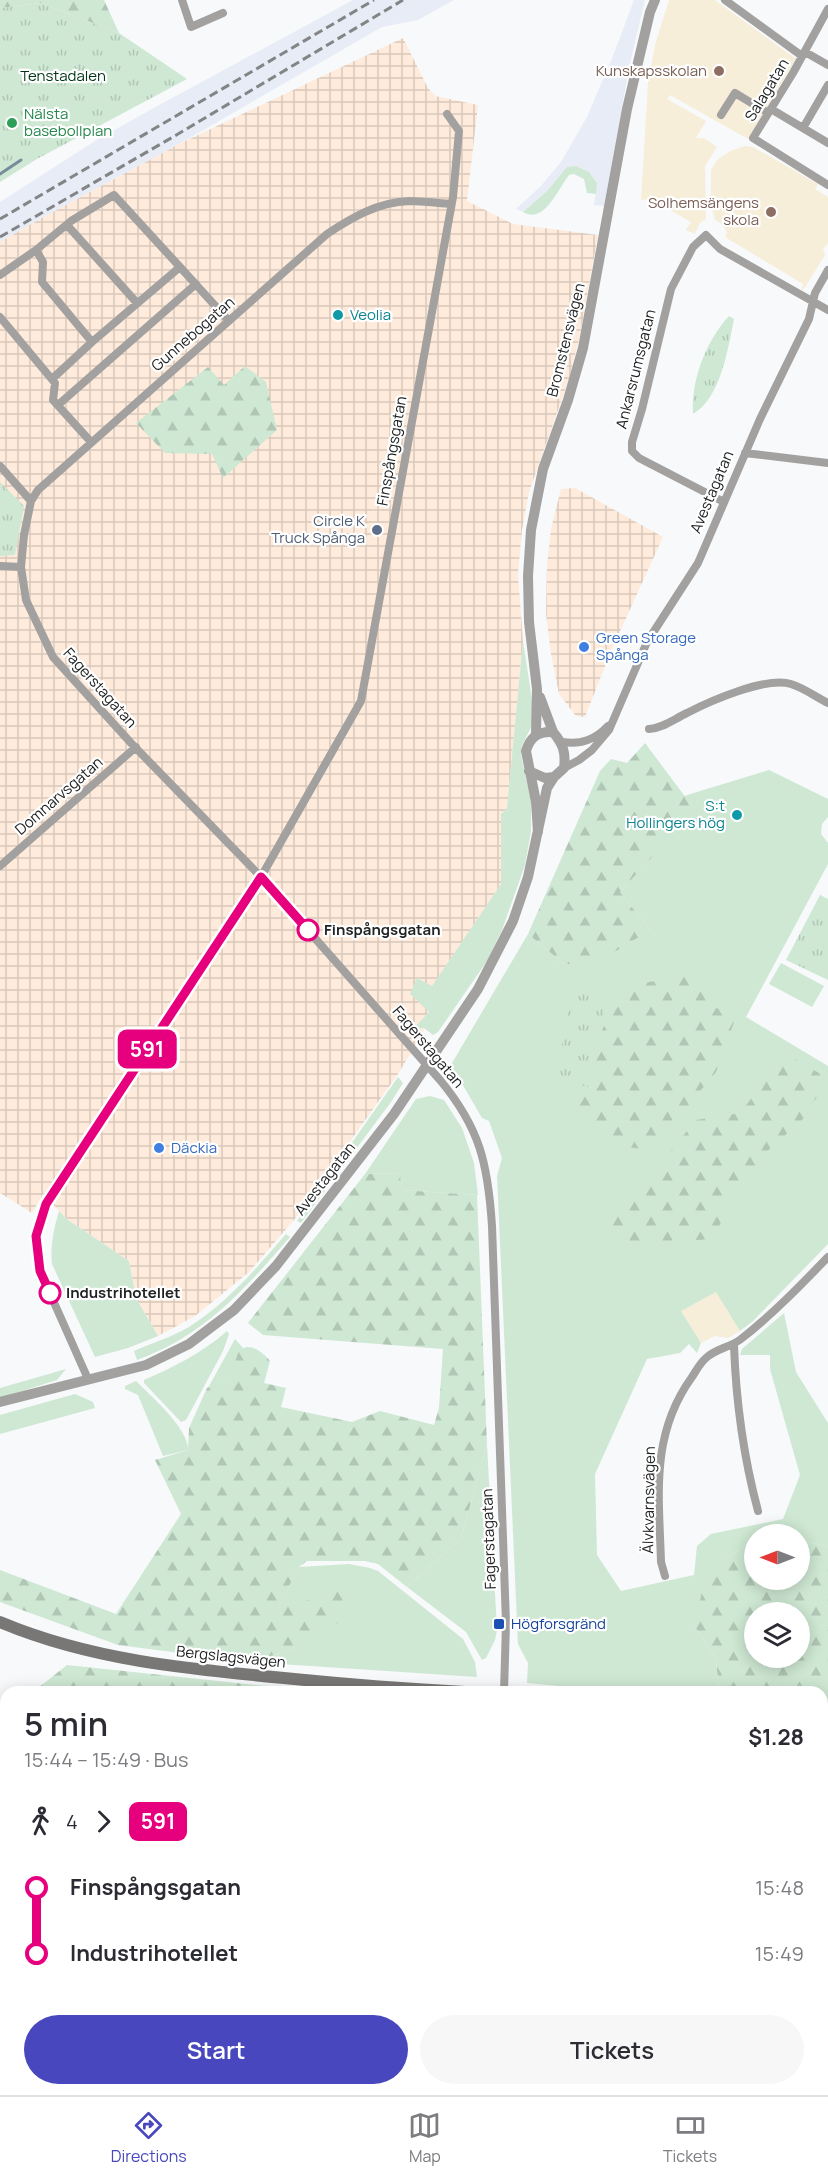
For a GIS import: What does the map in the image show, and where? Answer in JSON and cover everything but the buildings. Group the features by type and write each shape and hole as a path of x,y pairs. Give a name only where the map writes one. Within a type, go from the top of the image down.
{"main road":[{"name":"Bergslagsvägen","path":"0,1622 101,1655 196,1670 374,1686"}],"street":[{"path":"182,0 191,27 223,13"},
{"name":"Bromstensvägen","path":"536,734 537,689 529,622 528,576 531,530 543,469 568,400 583,348 627,109 650,12 655,0"},
{"path":"725,0 803,54 828,65"},
{"name":"Salagatan","path":"828,9 753,138 828,185"},
{"path":"803,128 828,85"},
{"path":"721,115 735,93 828,143"},
{"name":"Finspångsgatan","path":"88,1379 40,1271 36,1236 46,1204 261,877 361,701 451,204 459,131 447,114"},
{"path":"0,275 67,225 114,195 229,321"},
{"name":"Gunnebogatan","path":"21,567 24,535 32,501 38,490 327,234 350,218 384,205 408,201 451,204"},
{"path":"67,225 137,303"},
{"name":"Ankarsrumsgatan","path":"724,502 639,458 632,451 632,442 671,289 693,247 706,235 720,249 812,301"},
{"path":"36,250 43,262 42,282 92,342"},
{"path":"52,379 180,267"},
{"name":"Avestagatan","path":"0,1402 135,1369 189,1344 234,1310 276,1266 394,1114 478,989 504,942 528,877 547,788 564,768 579,760 604,738 647,642 698,563 745,453 809,319 812,301 828,270"},
{"path":"58,405 196,284"},
{"path":"812,301 828,310"},
{"path":"0,317 55,383 53,400 91,442"},
{"path":"745,453 828,463"},
{"path":"0,466 32,501"},
{"path":"0,566 21,567"},
{"name":"Fagerstagatan","path":"21,567 26,600 53,657 261,877 427,1065 450,1093 474,1132 486,1166 490,1196 506,1623 504,1686"},
{"path":"649,729 658,729 688,712 765,682 792,684 828,703"},
{"name":"Bromstensvägen","path":"537,689 553,732"},
{"name":"Avestagatan","path":"562,742 573,744 595,738 612,721"},
{"path":"536,734 553,732 562,742 565,750 564,768"},
{"name":"Avestagatan","path":"536,734 526,751 536,802 538,832"},
{"name":"Domnarvsgatan","path":"0,866 136,747"},
{"path":"529,771 545,778 554,777"},
{"name":"Älvkvarnsvägen","path":"664,1576 661,1562 659,1495 664,1435 670,1415 685,1387 706,1358 734,1345 763,1322 828,1259"},
{"path":"734,1345 738,1418 748,1474 758,1511"}],"shaded area":[{"path":"353,0 454,0 418,20 382,27 181,143 0,242 0,202 95,141"},
{"path":"634,0 645,0 630,63 604,206 594,205 597,183 589,172 576,166 567,167 547,191 523,212 516,209 541,186 561,162 587,117"},
{"name":"Kunskapsskolan","path":"669,0 715,0 796,59 748,139 670,95 667,99 706,121 696,138 704,138 717,147 705,166 706,219 700,223 695,234 686,230 691,222 651,199 641,200 648,83 655,45"},
{"path":"403,38 428,88 435,96 478,105 467,201 513,224 598,235 580,335 569,379 529,492 522,530 518,574 523,641 507,809 501,814 501,884 432,987 418,978 429,1012 413,1029 424,1028 423,1033 398,1074 294,1220 249,1272 195,1316 158,1336 136,1298 129,1261 68,1220 43,1194 32,1213 0,1193 0,242 181,143"},
{"name":"Solhemsängens skola","path":"745,146 753,147 818,184 815,189 828,197 828,243 823,249 825,255 804,289 801,290 803,284 725,237 727,232 722,224 715,220 711,205 711,170 717,160 730,151"},
{"path":"575,488 663,537 611,651 585,717 576,716 559,694 546,614 547,565 551,529 561,489"},
{"path":"716,1291 740,1331 728,1338 715,1336 701,1343 681,1311"}],"green space":[{"path":"0,0 104,0 119,33 40,3 0,8"},
{"name":"Tenstadalen","path":"40,3 119,33 187,79 37,159 0,182 0,8"},
{"path":"576,166 589,172 597,183 596,194 587,193 584,179 574,174 569,175 544,210 531,215 523,212 547,191 567,167"},
{"path":"729,316 734,319 717,385 703,407 693,414 697,375 713,337"},
{"path":"245,366 266,382 277,430 223,478 212,454 165,453 136,423 208,367 224,385"},
{"path":"0,482 24,506 15,555 0,556"},
{"path":"523,641 535,720 522,745 521,755 531,801 531,831 525,865 502,930 487,961 438,1032 433,1035 424,1028 413,1029 429,1012 410,994 417,978 432,986 501,884 501,814 507,808"},
{"path":"645,743 695,810 620,892 650,930 595,964 564,964 528,934 600,771 611,759 627,763"},
{"path":"769,770 828,799 828,817 822,824 821,834 828,843 828,864 746,1017 828,1066 828,1244 753,1321 740,1331 716,1292 681,1311 701,1343 697,1353 689,1344 680,1353 647,1359 595,1474 597,1555 621,1591 694,1575 697,1546 711,1534 744,1527 744,1547 727,1557 695,1627 716,1658 718,1686 559,1686 527,1683 528,1663 518,1644 497,1176 502,1158 489,1121 482,1118 452,1063 528,934 564,964 650,930 620,892 694,810 684,796"},
{"path":"820,895 828,899 828,980 786,960"},
{"path":"781,963 824,986 812,1007 769,984"},
{"path":"696,975 710,982 709,1006 737,1014 716,1072 653,1148 629,1147 606,1138 588,1122 576,1101 616,993 649,982"},
{"path":"575,980 610,998 599,1027 588,1087 555,1079"},
{"path":"794,1059 819,1073 823,1081 822,1092 810,1105 803,1119 762,1156 735,1197 712,1239 626,1245 608,1228 696,1120 740,1113 781,1060"},
{"path":"398,1077 403,1083 391,1102 301,1223 297,1221"},
{"path":"430,1096 444,1100 462,1128 474,1163 478,1195 400,1190 400,1173 365,1174 416,1099"},
{"path":"400,1173 401,1190 477,1195 487,1445 461,1538 407,1587 378,1564 365,1561 307,1561 299,1567 277,1609 340,1591 348,1599 344,1619 294,1649 251,1662 118,1645 0,1602 0,1570 116,1614 181,1514 155,1460 188,1450 189,1428 207,1388 235,1374 236,1359 243,1348 257,1350 270,1361 264,1383 286,1388 281,1407 352,1422 380,1411 434,1425 439,1408 443,1349 263,1335 248,1323 365,1174"},
{"path":"59,1211 68,1220 129,1261 136,1298 158,1336 128,1348 95,1357 52,1264 53,1237"},
{"path":"286,1234 290,1237 256,1275 203,1325 161,1350 137,1360 134,1351 182,1331 216,1307"},
{"path":"784,1313 796,1372 828,1423 828,1547 810,1542 810,1524 759,1524 783,1519 800,1475 770,1369 770,1355 740,1355 742,1349"},
{"path":"227,1331 229,1334 223,1351 186,1420 181,1422 144,1383 144,1380 187,1359"},
{"path":"235,1339 243,1348 236,1358 236,1374 208,1388"},
{"path":"66,1369 57,1380 0,1398 0,1388"},
{"path":"136,1381 176,1423 187,1442 188,1450 163,1456 138,1395 125,1389 125,1386"},
{"path":"75,1394 93,1402 95,1408 0,1434 0,1415"},
{"path":"487,1445 497,1630 486,1658 482,1660 466,1632 407,1587 461,1538"},
{"path":"810,1542 828,1547 828,1686 718,1686 716,1658 695,1627 702,1591 727,1557 744,1547 744,1590 810,1590"},
{"path":"349,1564 378,1571 463,1639 475,1662 477,1677 251,1662 294,1649 276,1610 299,1567"},
{"path":"67,1665 266,1686 41,1686"}],"waterway":[{"path":"0,174 21,160"}],"railway":[{"path":"0,219 374,0"},
{"path":"0,237 403,0"}],"bus line":[{"name":"591","path":"50,1293 40,1271 36,1236 46,1204 261,877 308,930"}],"place":[{"name":"Kunskapsskolan","path":"719,71"},
{"name":"Nälsta basebollplan","path":"12,123"},
{"name":"Solhemsängens skola","path":"771,212"},
{"name":"Veolia","path":"338,315"},
{"name":"Circle K Truck Spånga","path":"377,530"},
{"name":"Green Storage Spånga","path":"584,647"},
{"name":"S:t Hollingers hög","path":"737,815"},
{"name":"Finspångsgatan","path":"308,930"},
{"name":"Däckia","path":"159,1148"},
{"name":"Industrihotellet","path":"50,1293"},
{"name":"Högforsgränd","path":"499,1624"}]}
